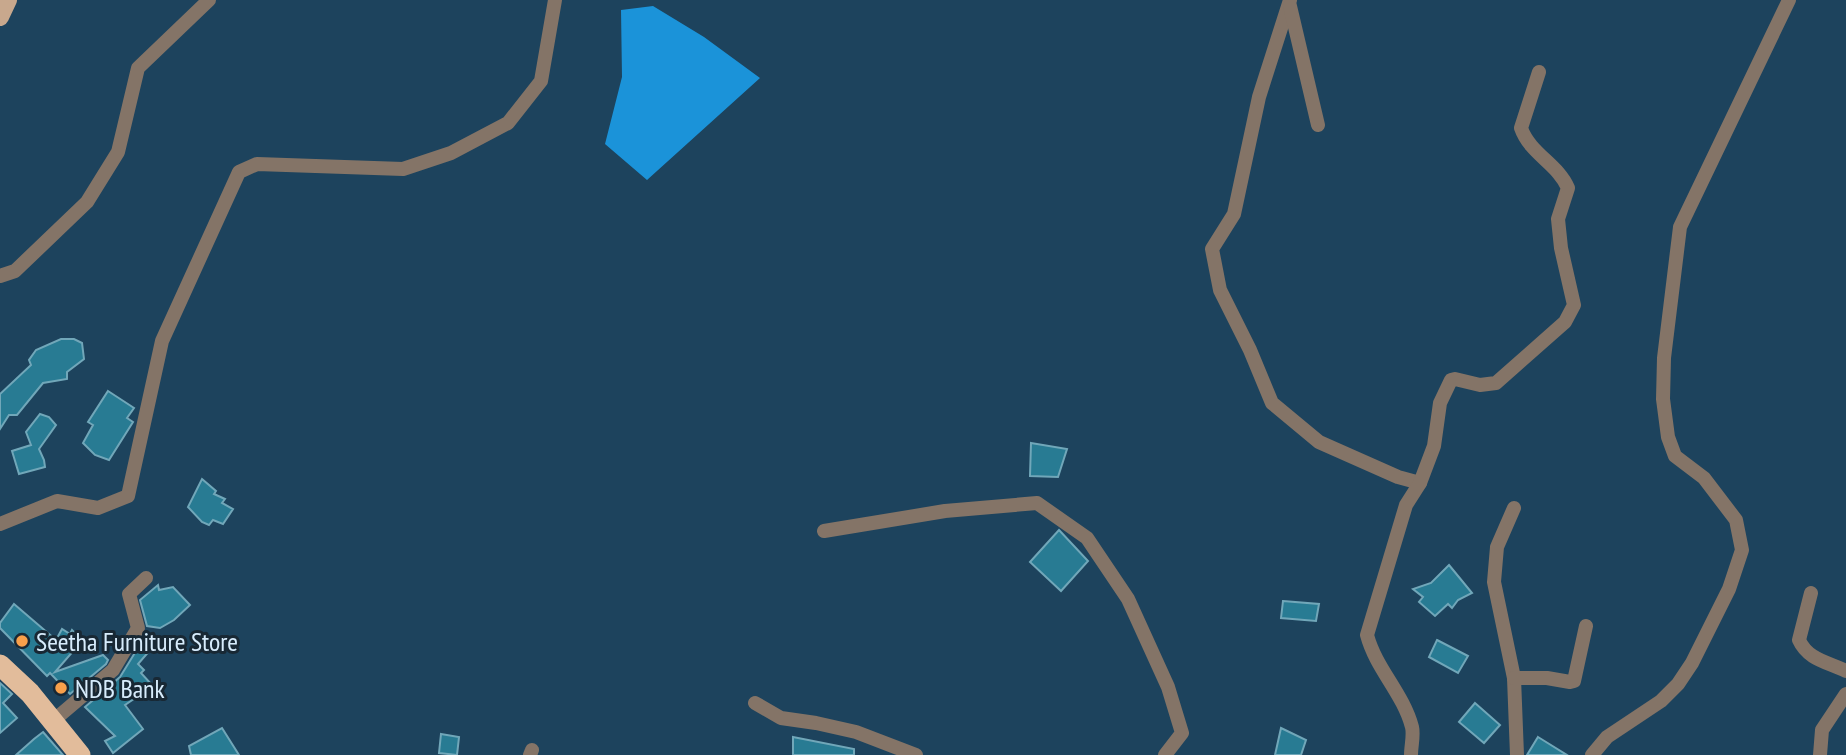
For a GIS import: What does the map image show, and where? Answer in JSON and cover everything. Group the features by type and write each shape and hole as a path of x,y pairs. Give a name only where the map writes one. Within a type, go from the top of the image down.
{"highway":[{"path":"0,665 30,693 80,755"}],"main road":[{"path":"0,17 8,0"}],"street":[{"path":"0,276 15,271 87,202 118,152 138,68 209,0"},
{"path":"0,524 57,501 98,508 128,496 162,341 239,172 257,164 402,169 451,153 508,123 541,82 555,0"},
{"path":"1592,755 1608,737 1661,701 1678,684 1692,663 1729,589 1742,550 1736,520 1704,478 1675,456 1668,437 1663,399 1664,358 1680,227 1790,0"},
{"path":"1290,2 1318,125"},
{"path":"1290,2 1259,97 1234,214 1212,249 1220,290 1250,350 1272,403 1319,442 1398,477 1420,483"},
{"path":"1411,755 1413,729 1399,695 1372,653 1367,635 1406,505 1420,483 1434,446 1440,403 1451,380 1480,385 1496,383 1565,322 1574,305 1561,248 1558,219 1568,188 1565,180 1532,149 1521,128 1539,72"},
{"path":"824,531 944,511 1037,503 1087,538 1128,599 1168,687 1182,733 1166,755"},
{"path":"1514,508 1497,547 1494,582 1514,678 1517,755"},
{"path":"53,721 113,670 138,628 130,594 146,578"},
{"path":"1811,593 1798,640 1804,650 1825,663 1846,671"},
{"path":"1514,678 1574,681 1586,626"},
{"path":"1821,755 1822,730 1846,694"},
{"path":"755,703 781,718 856,732 916,755"}],"water":[{"path":"653,6 704,37 760,78 647,180 605,144 622,77 621,10"}],"building":[{"path":"61,339 74,339 82,343 84,359 67,372 67,379 43,383 17,415 9,415 0,429 0,394 31,365 29,360 36,350"},
{"path":"108,391 134,408 127,418 133,422 109,460 95,455 83,443 93,425 88,422"},
{"path":"40,414 49,417 56,425 39,449 45,467 19,474 12,451 31,445 26,432"},
{"path":"1031,443 1067,449 1058,477 1030,476"},
{"path":"202,479 216,491 214,494 225,499 222,503 233,509 223,524 213,520 209,525 202,522 188,507"},
{"path":"1059,530 1088,561 1061,591 1030,562"},
{"path":"1449,565 1472,593 1458,600 1452,608 1448,604 1435,616 1419,602 1423,597 1413,589 1431,583"},
{"path":"158,585 159,590 173,587 190,605 174,620 160,628 147,626 140,600"},
{"path":"1283,601 1319,604 1316,621 1281,618"},
{"path":"14,604 56,640 62,629 70,634 72,630 82,641 55,672 103,655 108,660 106,664 70,694 50,673 47,676 0,628 0,623"},
{"path":"152,635 158,641 138,664 144,670 141,673 153,686 125,705 143,729 113,753 105,741 115,736 85,707 120,677 136,651"},
{"path":"1437,640 1468,656 1458,673 1429,657"},
{"path":"0,683 12,694 3,703 17,718 0,733"},
{"path":"1475,703 1500,725 1484,743 1459,722"},
{"path":"222,728 239,755 191,755 189,746"},
{"path":"1281,728 1306,740 1301,755 1275,755"},
{"path":"43,732 63,755 16,755 34,739"},
{"path":"441,734 459,737 457,755 439,753"},
{"path":"793,737 854,749 854,755 793,755"},
{"path":"1538,737 1567,755 1527,755"}],"place":[{"name":"Seetha Furniture Store","path":"22,641"},
{"name":"NDB Bank","path":"61,688"}]}
